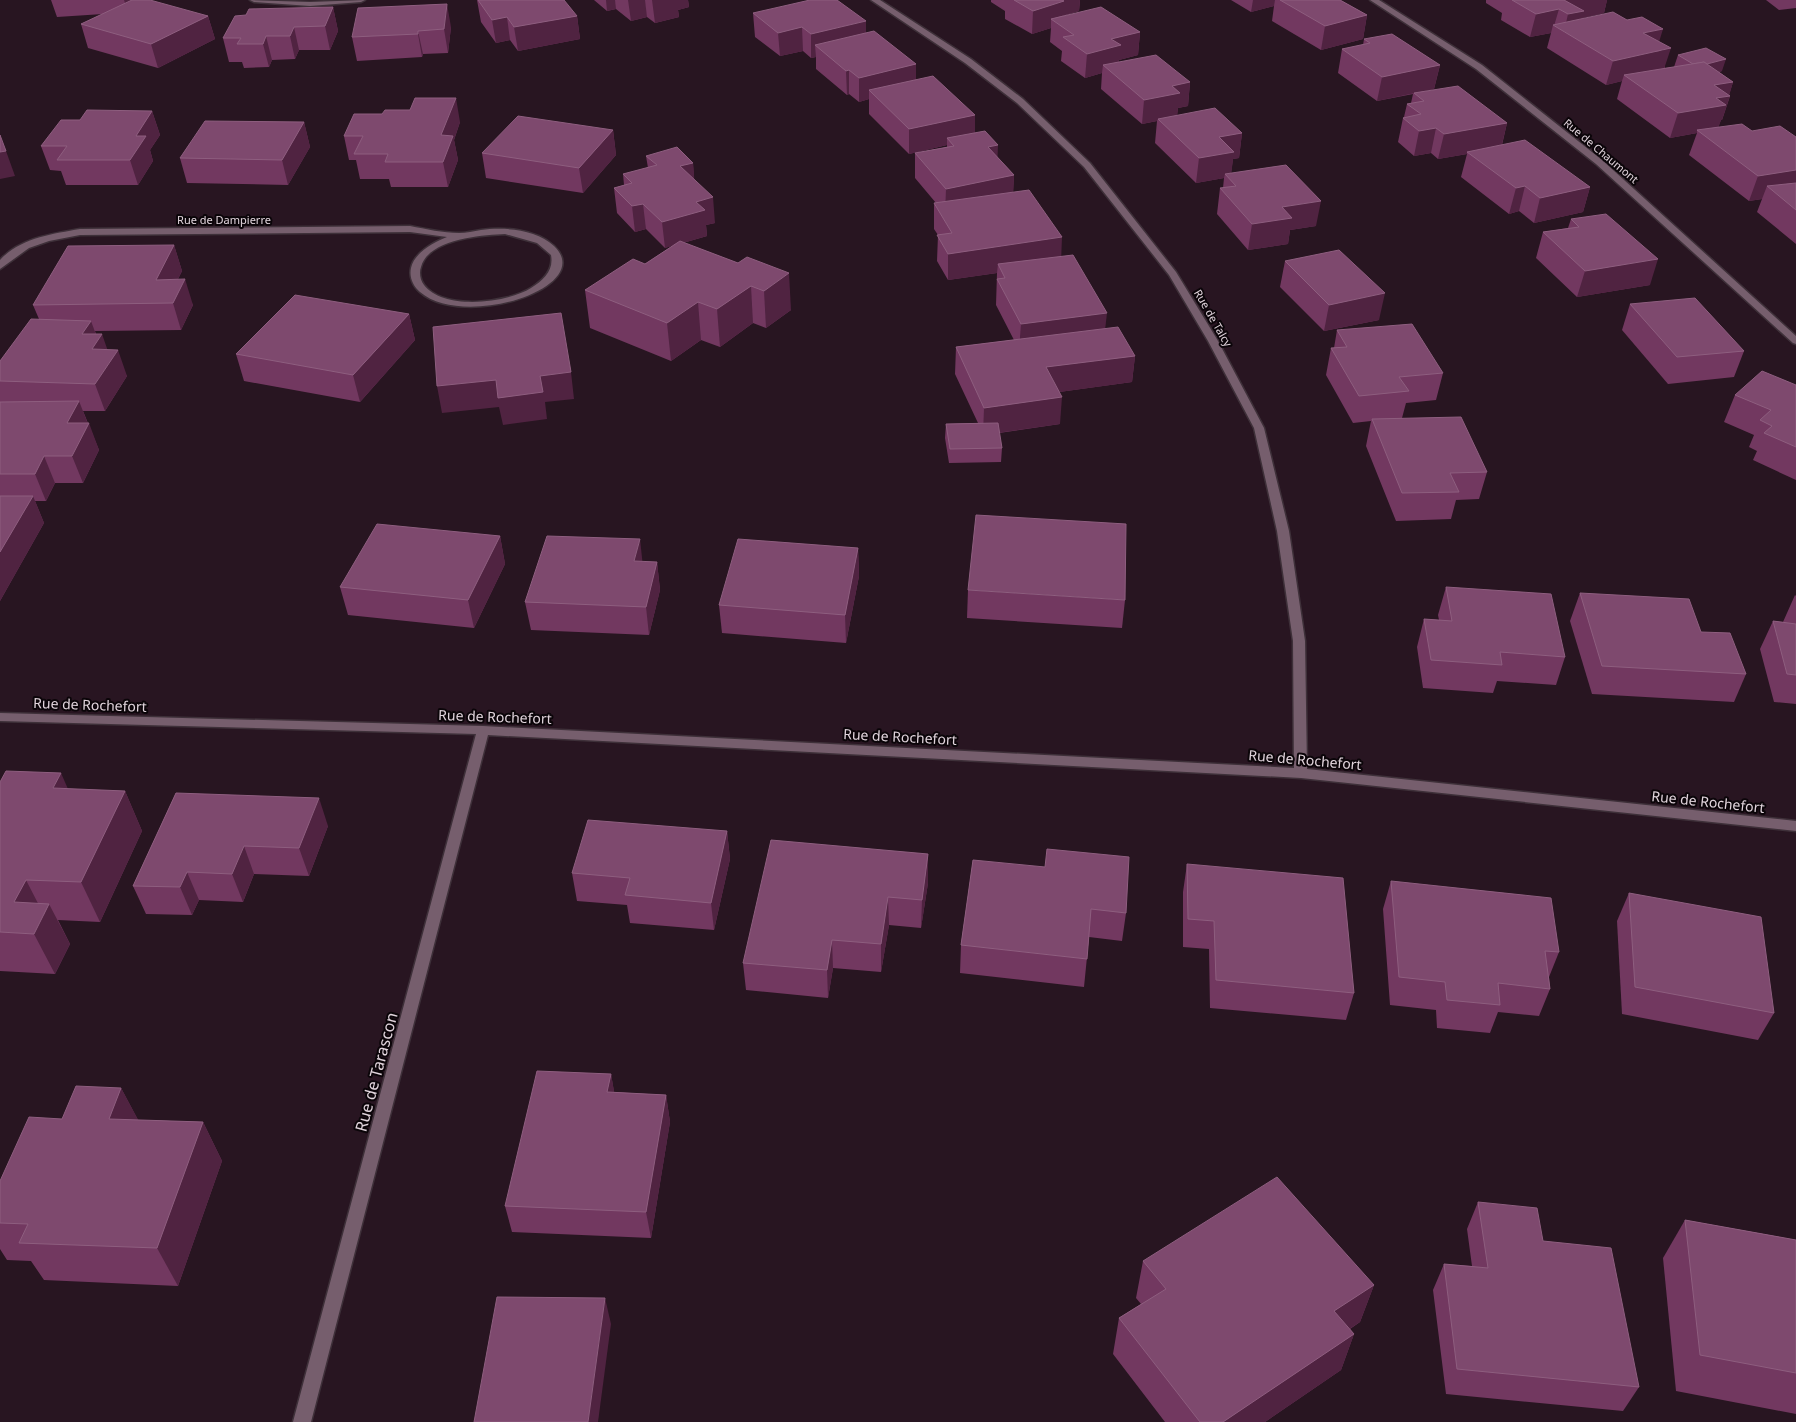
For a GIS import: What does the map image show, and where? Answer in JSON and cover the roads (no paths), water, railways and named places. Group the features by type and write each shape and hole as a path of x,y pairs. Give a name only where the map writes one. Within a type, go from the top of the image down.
{"street":[{"path":"254,0 310,4 361,0"},
{"name":"Rue de Talcy","path":"875,0 975,67 1020,101 1087,165 1173,274 1213,341 1259,428 1283,531 1299,641 1301,772"},
{"name":"Rue de Chaumont","path":"1374,0 1479,67 1599,162 1796,341"},
{"name":"Rue de Dampierre","path":"0,266 6,257 38,240 80,232 410,230 458,236 481,232 505,231 526,234 543,241 554,250 558,262 554,274 541,286 522,296 484,303 454,302 434,297 421,288 415,277 416,266 424,254 439,244 458,236"},
{"name":"Rue de Rochefort","path":"0,718 483,730 1301,772 1796,826"},
{"name":"Rue de Tarascon","path":"302,1422 483,730"}]}
